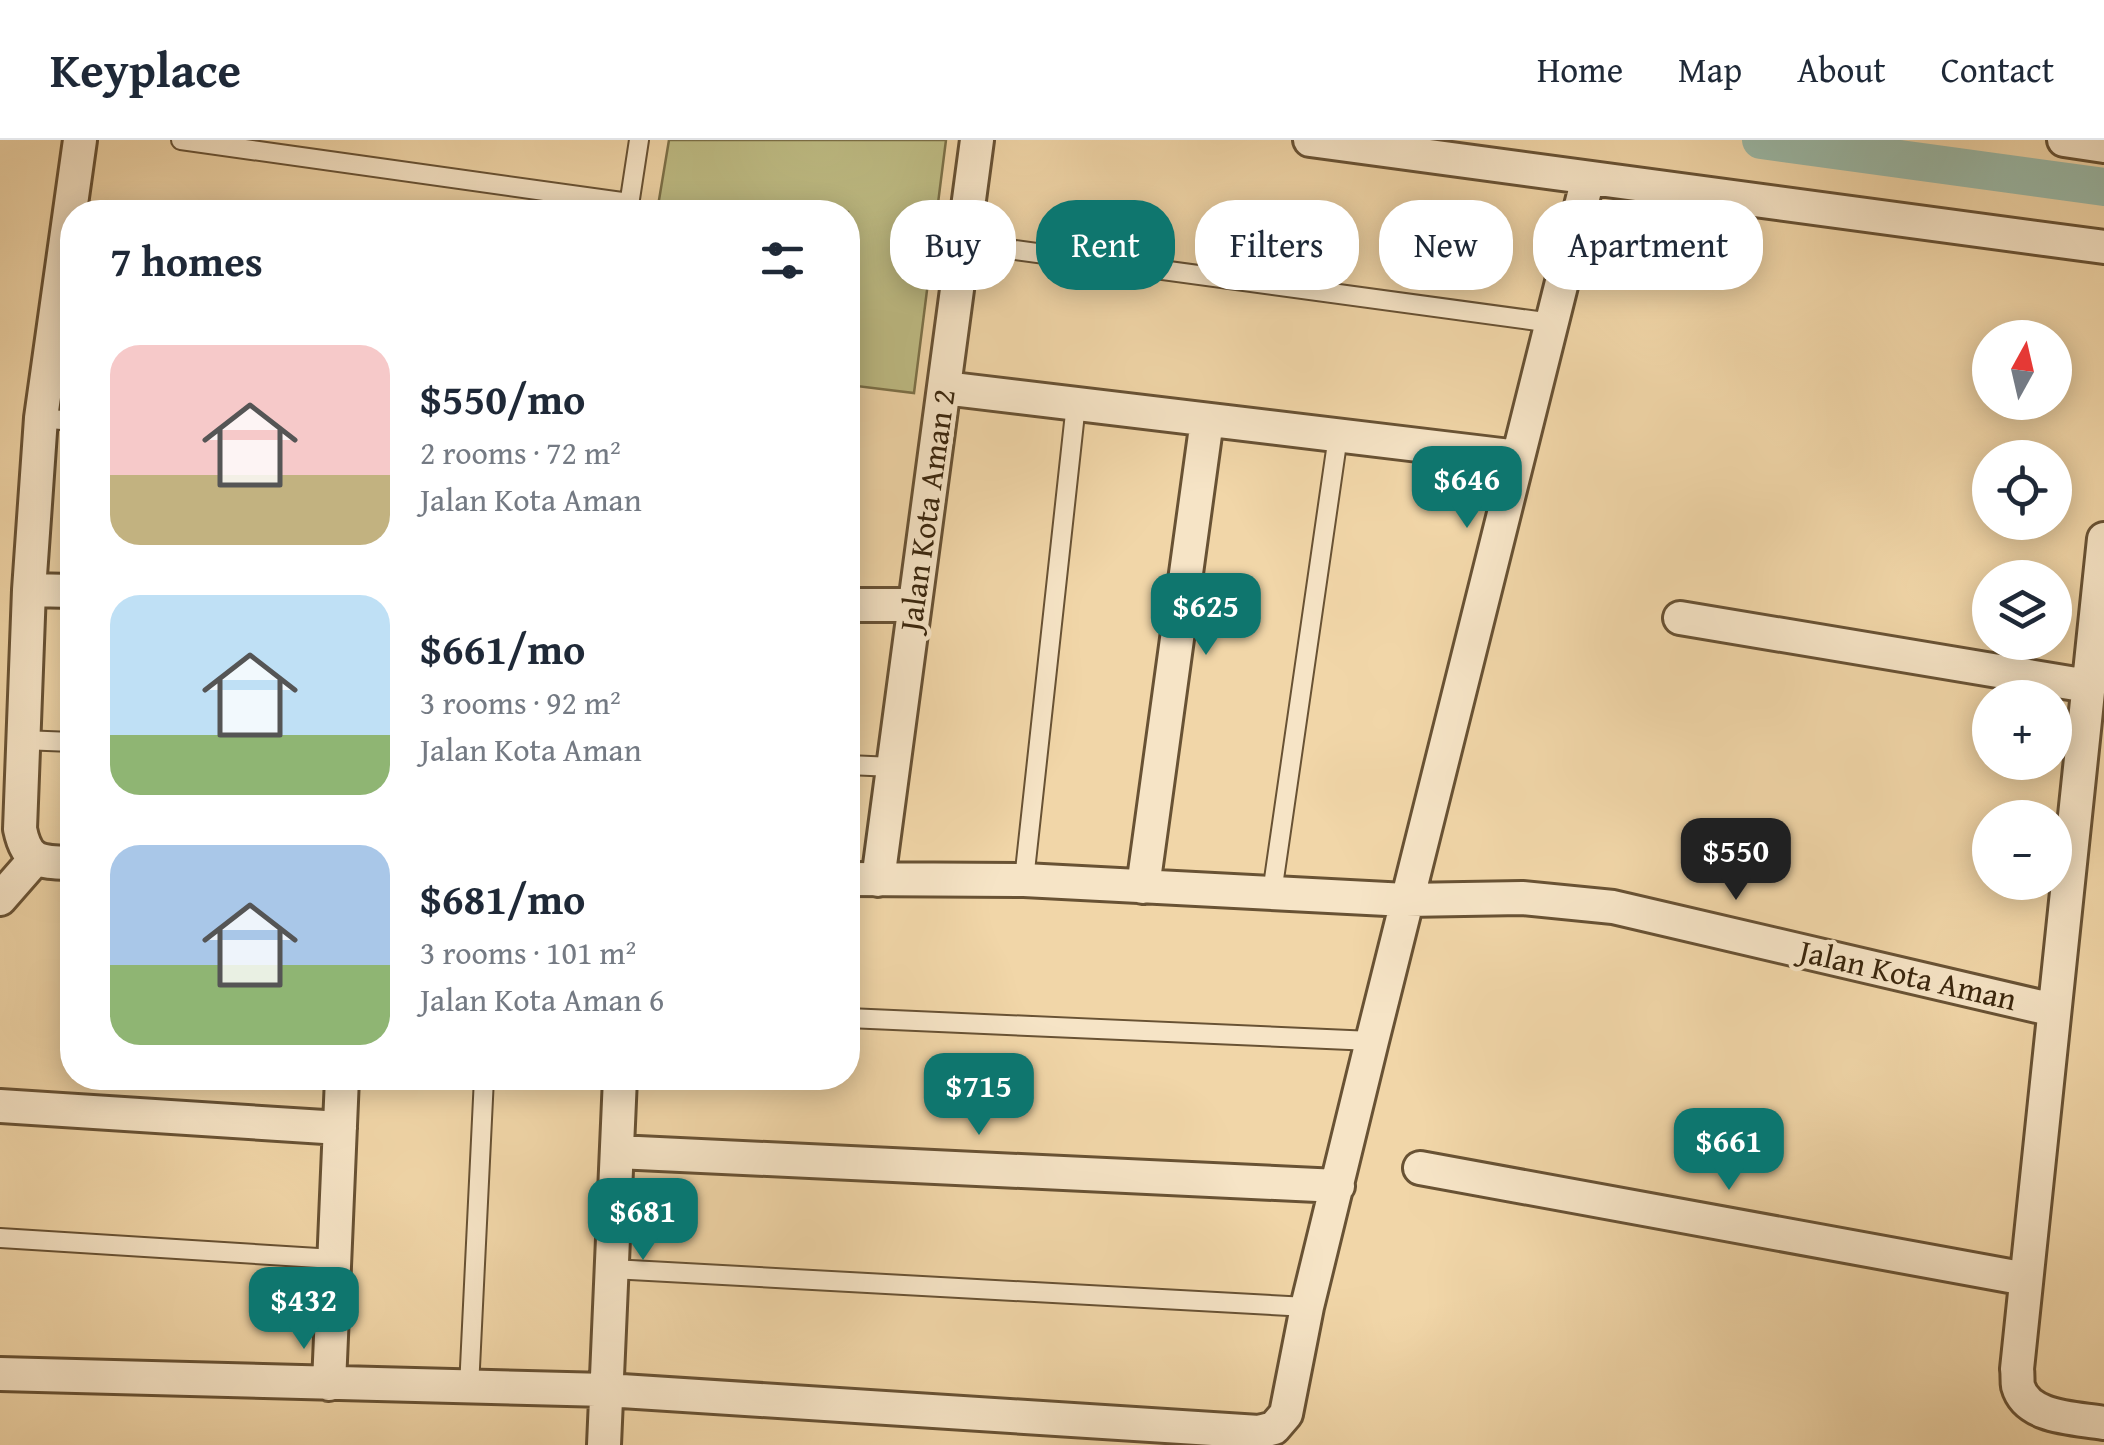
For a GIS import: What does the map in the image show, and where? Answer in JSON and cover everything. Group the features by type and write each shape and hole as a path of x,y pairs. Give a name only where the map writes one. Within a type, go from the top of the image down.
{"street":[{"path":"73,200 80,140"},
{"name":"Jalan Kota Aman 2","path":"969,200 978,140"},
{"path":"1310,140 1408,146 1588,178 2104,247"},
{"path":"2064,140 2104,146"},
{"path":"0,1374 606,1390 1259,1432 1274,1428 1286,1414 1406,900 1588,178"},
{"name":"Jalan Kota Aman 2","path":"863,880 894,767 957,290"},
{"path":"60,369 57,419 29,590 22,740 10,829 35,859 60,862"},
{"path":"944,388 1518,457"},
{"path":"1143,886 1207,420"},
{"path":"2104,538 2018,1370 2018,1388 2034,1407 2051,1414 2104,1423"},
{"path":"29,590 60,591"},
{"path":"860,605 914,606"},
{"path":"1680,618 2088,686"},
{"path":"0,899 35,859"},
{"name":"Jalan Kota Aman","path":"863,880 1024,880 1406,900 1522,898 1613,906 2054,1010"},
{"path":"328,1384 342,1090"},
{"path":"604,1445 620,1090"},
{"path":"0,1106 340,1128"},
{"path":"617,1152 1338,1186"},
{"path":"1420,1168 2026,1279"}],"lane":[{"path":"181,140 575,200"},
{"path":"629,200 639,140"},
{"path":"1016,250 1552,324"},
{"path":"1024,880 1076,404"},
{"path":"1272,893 1338,436"},
{"path":"22,740 60,742"},
{"path":"860,766 894,767"},
{"path":"860,1019 1372,1041"},
{"path":"469,1388 483,1090"},
{"path":"0,1238 334,1258"},
{"path":"612,1269 1308,1307"}],"shaded area":[{"path":"669,140 946,140 938,200 890,200 890,290 927,290 914,393 860,386 860,200 659,200"}],"waterway":[{"path":"1761,140 2104,187"}]}
